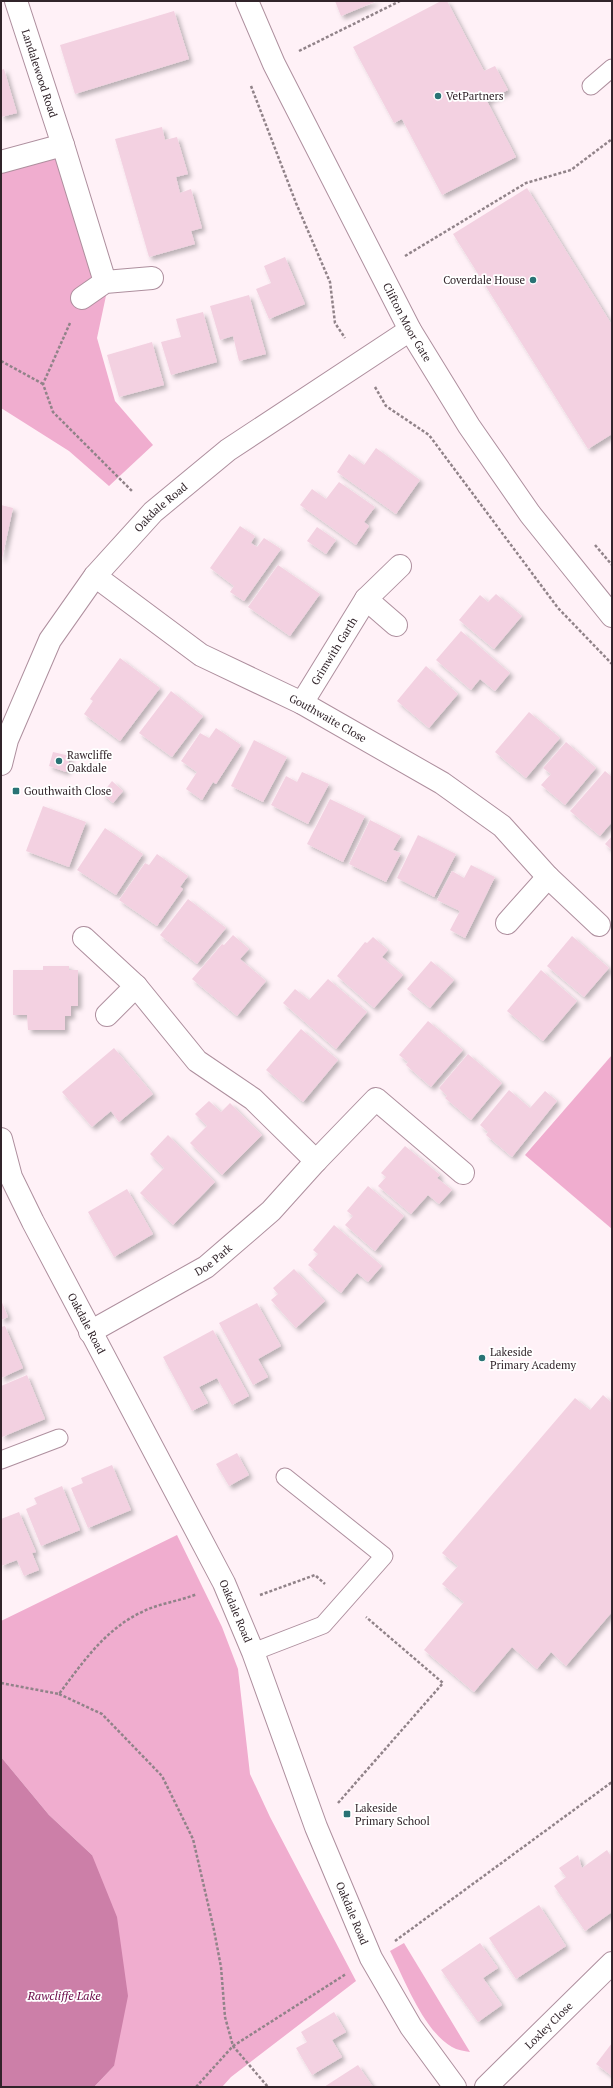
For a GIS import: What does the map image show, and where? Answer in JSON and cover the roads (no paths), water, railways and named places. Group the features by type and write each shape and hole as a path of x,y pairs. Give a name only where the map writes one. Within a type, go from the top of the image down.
{"street":[{"name":"Landalewood Road","path":"16,1 63,145 104,282"},
{"name":"Clifton Moor Gate","path":"247,1 274,64 410,330 469,426 530,514 612,616"},
{"path":"1,162 63,145"},
{"path":"82,298 104,282 152,278"},
{"name":"Oakdale Road","path":"1,764 4,739 50,640 95,576 153,512 228,450 360,361 410,330"},
{"name":"Grimwith Garth","path":"302,703 366,599 400,566"},
{"name":"Gouthwaite Close","path":"95,576 201,654 302,703 442,783 502,826 548,877 599,925"},
{"path":"366,599 396,625"},
{"path":"507,923 548,877"},
{"path":"84,938 136,986 197,1061 253,1099 316,1161"},
{"path":"107,1014 136,986"},
{"name":"Doe Park","path":"90,1332 206,1266 271,1211 316,1161 376,1100 463,1173"},
{"name":"Oakdale Road","path":"1,1139 6,1179 90,1332 224,1583 253,1652 316,1827 371,1958 410,2027 455,2087"},
{"name":"Loxley Close","path":"486,2087 612,1963"}],"lane":[{"path":"590,86 612,68"},
{"path":"1,1460 60,1438"},
{"path":"253,1652 323,1625 384,1556 285,1477"}],"water":[{"name":"Rawcliffe Lake","path":"1,1757 49,1815 92,1855 117,1917 128,1996 114,2066 94,2087 1,2087"}],"place":[{"name":"VetPartners","path":"438,96"},
{"name":"Coverdale House","path":"533,280"},
{"name":"Rawcliffe Oakdale","path":"59,761"},
{"name":"Gouthwaith Close","path":"16,791"},
{"name":"Lakeside Primary Academy","path":"482,1358"},
{"name":"Lakeside Primary School","path":"347,1814"}]}
